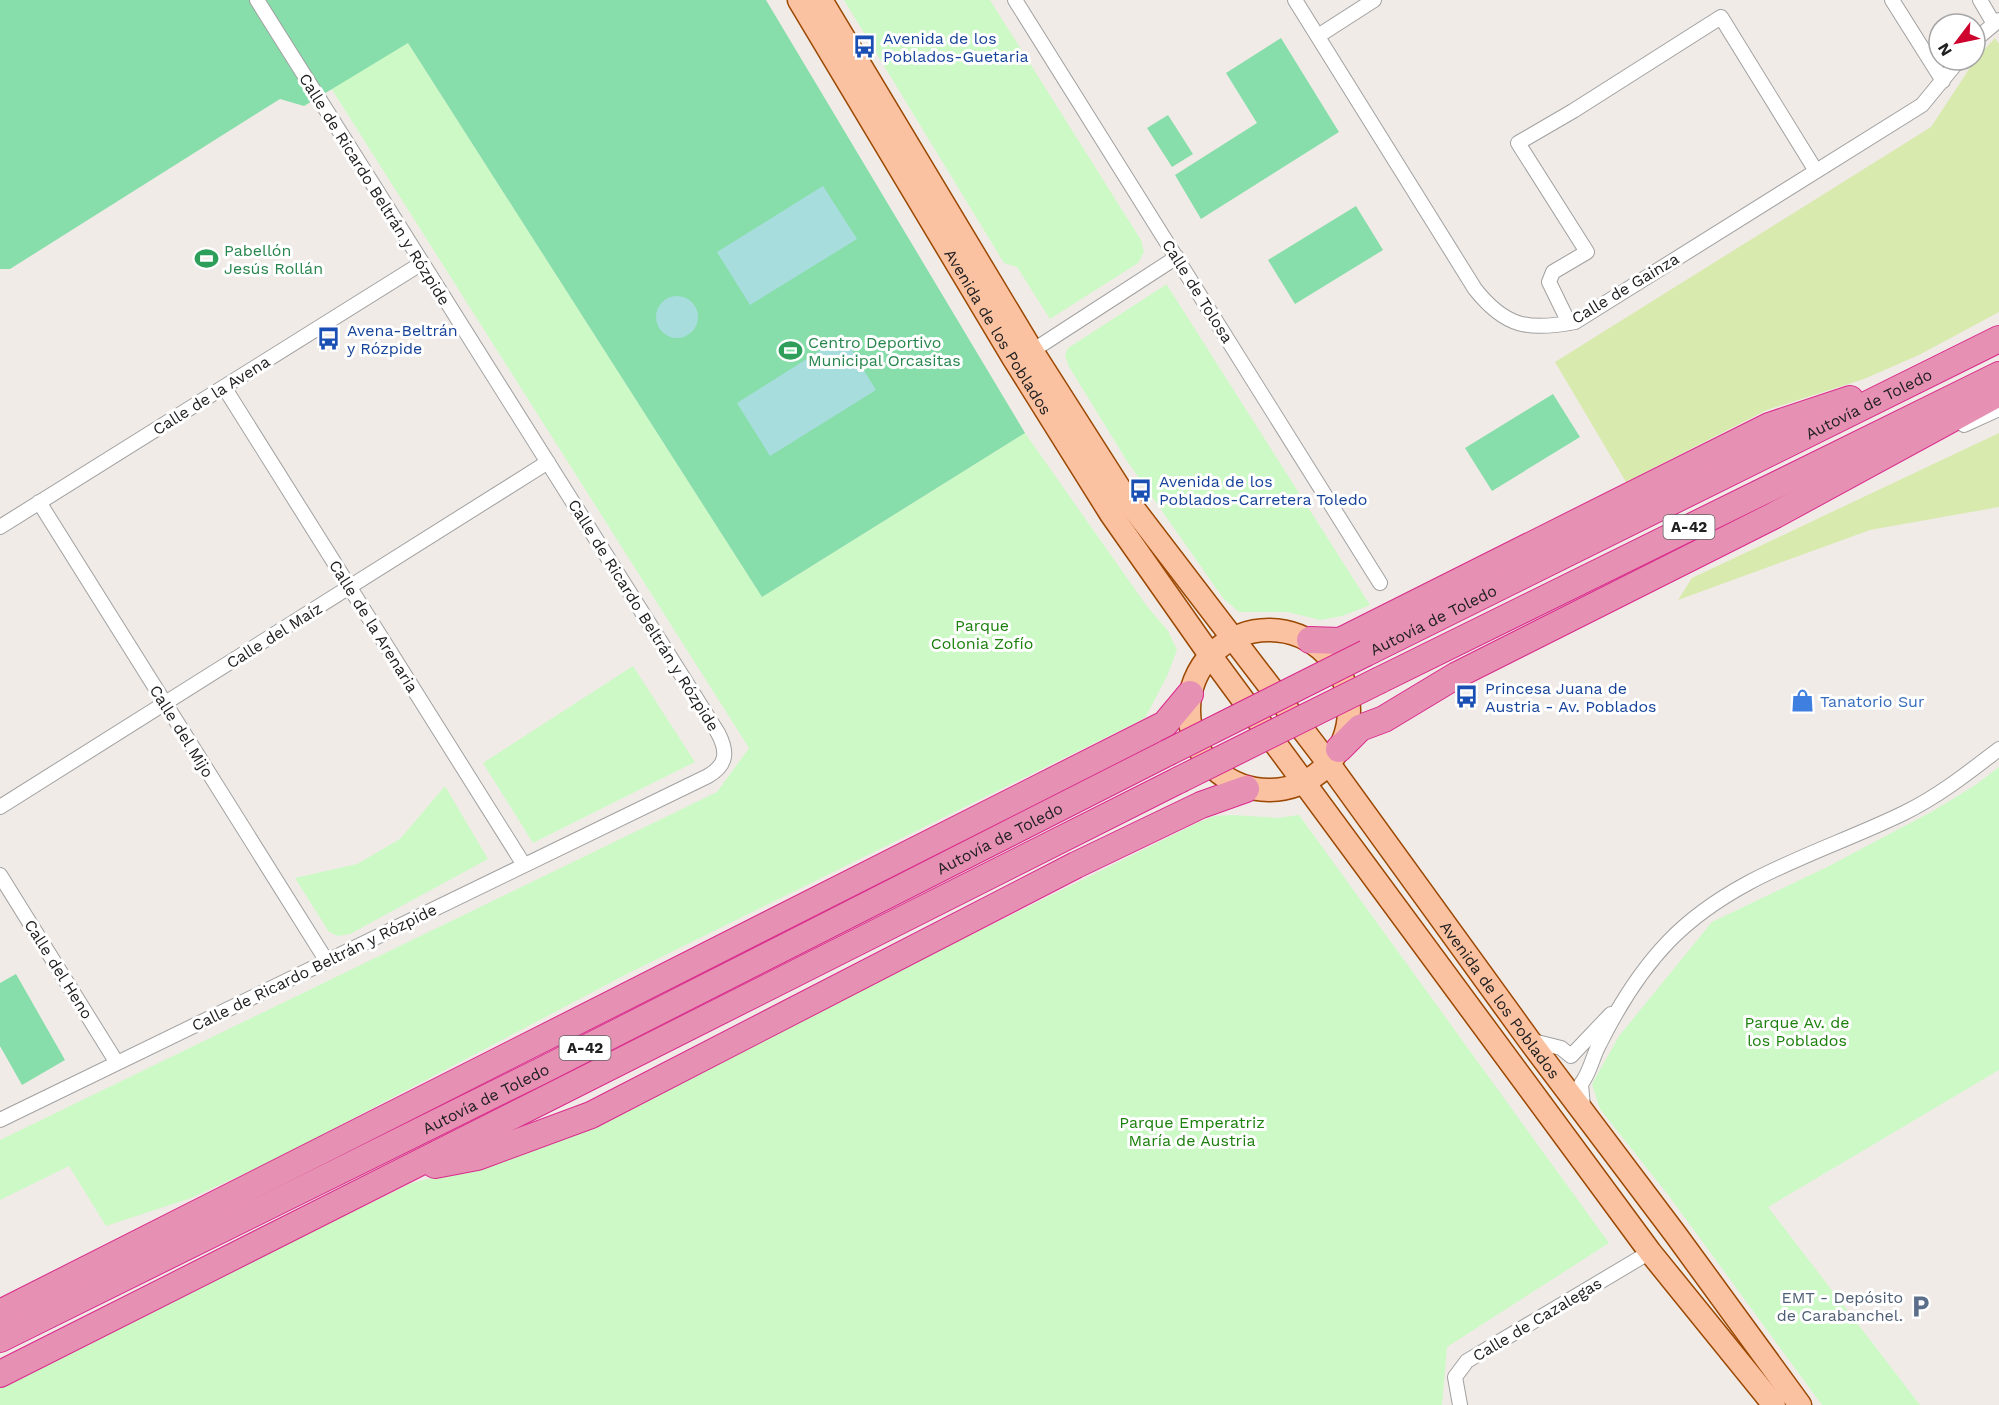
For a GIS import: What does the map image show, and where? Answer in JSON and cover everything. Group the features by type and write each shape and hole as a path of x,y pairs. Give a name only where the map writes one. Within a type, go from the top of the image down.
{"highway":[{"name":"Autovía de Toledo","path":"0,1339 539,1072 1366,653 1999,339"},
{"path":"1310,640 1340,641 1769,426 1936,372"},
{"name":"Autovía de Toledo","path":"0,1374 1179,780 1999,375"},
{"path":"1334,757 1360,728 1384,719 1457,675 1775,515 1999,393"},
{"path":"0,1313 1165,724 1190,694"},
{"path":"408,1170 477,1157 591,1115 1076,865 1201,805 1246,789"}],"main road":[{"name":"Avenida de los Poblados","path":"799,0 1076,458 1210,655 1650,1252 1774,1405"},
{"name":"Avenida de los Poblados","path":"821,0 1032,351 1127,500 1231,638 1334,757 1529,1040 1800,1405"},
{"path":"1264,629 1280,630 1310,640 1326,653 1339,669 1349,698 1348,723 1334,757 1305,782 1268,791 1246,789 1218,772 1196,744 1188,711 1190,694 1197,673 1210,655 1231,638 1264,629"},
{"name":"Avenida de los Poblados","path":"1536,1096 1576,1137 1656,1236 1676,1235"}],"street":[{"name":"Calle de Ricardo Beltrán y Rózpide","path":"0,1119 708,776 720,770 725,758 725,746 718,733 256,0"},
{"name":"Calle de Tolosa","path":"1015,0 1380,583"},
{"name":"Calle de Gainza","path":"1295,0 1487,304 1503,318 1540,328 1569,323 1922,105 1949,72"},
{"path":"1318,36 1374,0"},
{"path":"1892,0 1942,81"},
{"path":"1980,0 1997,22"},
{"path":"1569,323 1549,282 1553,272 1587,252 1518,143 1720,17 1816,171"},
{"path":"1032,351 1177,257"},
{"name":"Calle de la Avena","path":"0,527 422,263"},
{"name":"Calle de la Arenaria","path":"224,387 524,865"},
{"path":"1775,515 1999,409"},
{"name":"Calle del Maíz","path":"0,807 548,462"},
{"name":"Calle del Mijo","path":"39,502 326,960"},
{"path":"1583,1113 1581,1084 1588,1075 1598,1045 1646,967 1670,940 1710,906 1810,852 1904,813 1950,786 1999,749"},
{"name":"Calle del Heno","path":"0,875 117,1063"},
{"path":"1529,1040 1561,1048 1571,1056 1623,1003"},
{"name":"Calle de Cazalegas","path":"1460,1405 1455,1377 1467,1361 1650,1252"}],"green space":[{"name":"Centro Deportivo Municipal Orcasitas","path":"0,0 766,0 1025,433 762,597 408,43 304,106 280,99 10,269 0,269"},
{"path":"844,0 990,0 1141,240 1144,252 1138,263 1050,319 1017,267 1004,263"},
{"path":"1281,38 1339,132 1201,219 1175,175 1257,123 1226,73"},
{"path":"1995,38 1999,44 1999,312 1919,355 1864,379 1767,410 1626,482 1555,362 1931,127 1967,72 1987,72 1987,47"},
{"name":"Parque Colonia Zofío","path":"408,43 762,597 1025,433 1146,605 1168,631 1177,650 1167,676 1145,718 625,975 276,1159 191,1198 106,1226 69,1166 0,1200 0,1140 717,792 749,748 331,88"},
{"path":"1168,115 1193,154 1172,167 1147,128"},
{"path":"1356,206 1383,250 1295,304 1268,260"},
{"path":"1167,284 1370,605 1342,616 1320,620 1288,612 1239,612 1223,598 1127,461 1068,365 1065,355 1068,348"},
{"path":"1553,394 1580,437 1492,491 1465,448"},
{"path":"1999,433 1999,507 1870,530 1678,600 1692,578"},
{"path":"633,666 695,762 533,843 483,763"},
{"name":"Parque Av. de los Poblados","path":"1999,767 1999,1070 1768,1207 1920,1405 1822,1405 1669,1196 1600,1109 1592,1084 1619,1036 1712,922 1827,867 1933,811 1974,786"},
{"path":"445,786 488,859 350,934 338,936 329,932 295,878 357,864 400,839"},
{"name":"Parque Emperatriz María de Austria","path":"1299,815 1609,1243 1447,1347 1442,1405 0,1405 0,1385 412,1183 502,1159 586,1126 1197,823 1214,816 1278,818"},
{"path":"16,974 65,1060 22,1085 0,1046 0,983"}],"water":[{"path":"823,186 857,239 750,305 717,252"},
{"path":"677,296 692,302 698,317 692,332 677,338 662,332 656,317 662,302"},
{"path":"843,336 876,390 770,456 737,403"}],"place":[{"name":"Avenida de los Poblados-Guetaria","path":"865,47"},
{"name":"Pabellón Jesús Rollán","path":"206,259"},
{"name":"Avena-Beltrán y Rózpide","path":"329,339"},
{"name":"Centro Deportivo Municipal Orcasitas","path":"790,351"},
{"name":"Avenida de los Poblados-Carretera Toledo","path":"1141,490"},
{"name":"Princesa Juana de Austria - Av. Poblados","path":"1467,697"},
{"name":"Tanatorio Sur","path":"1802,701"},
{"name":"EMT - Depósito de Carabanchel.","path":"1921,1306"}]}
